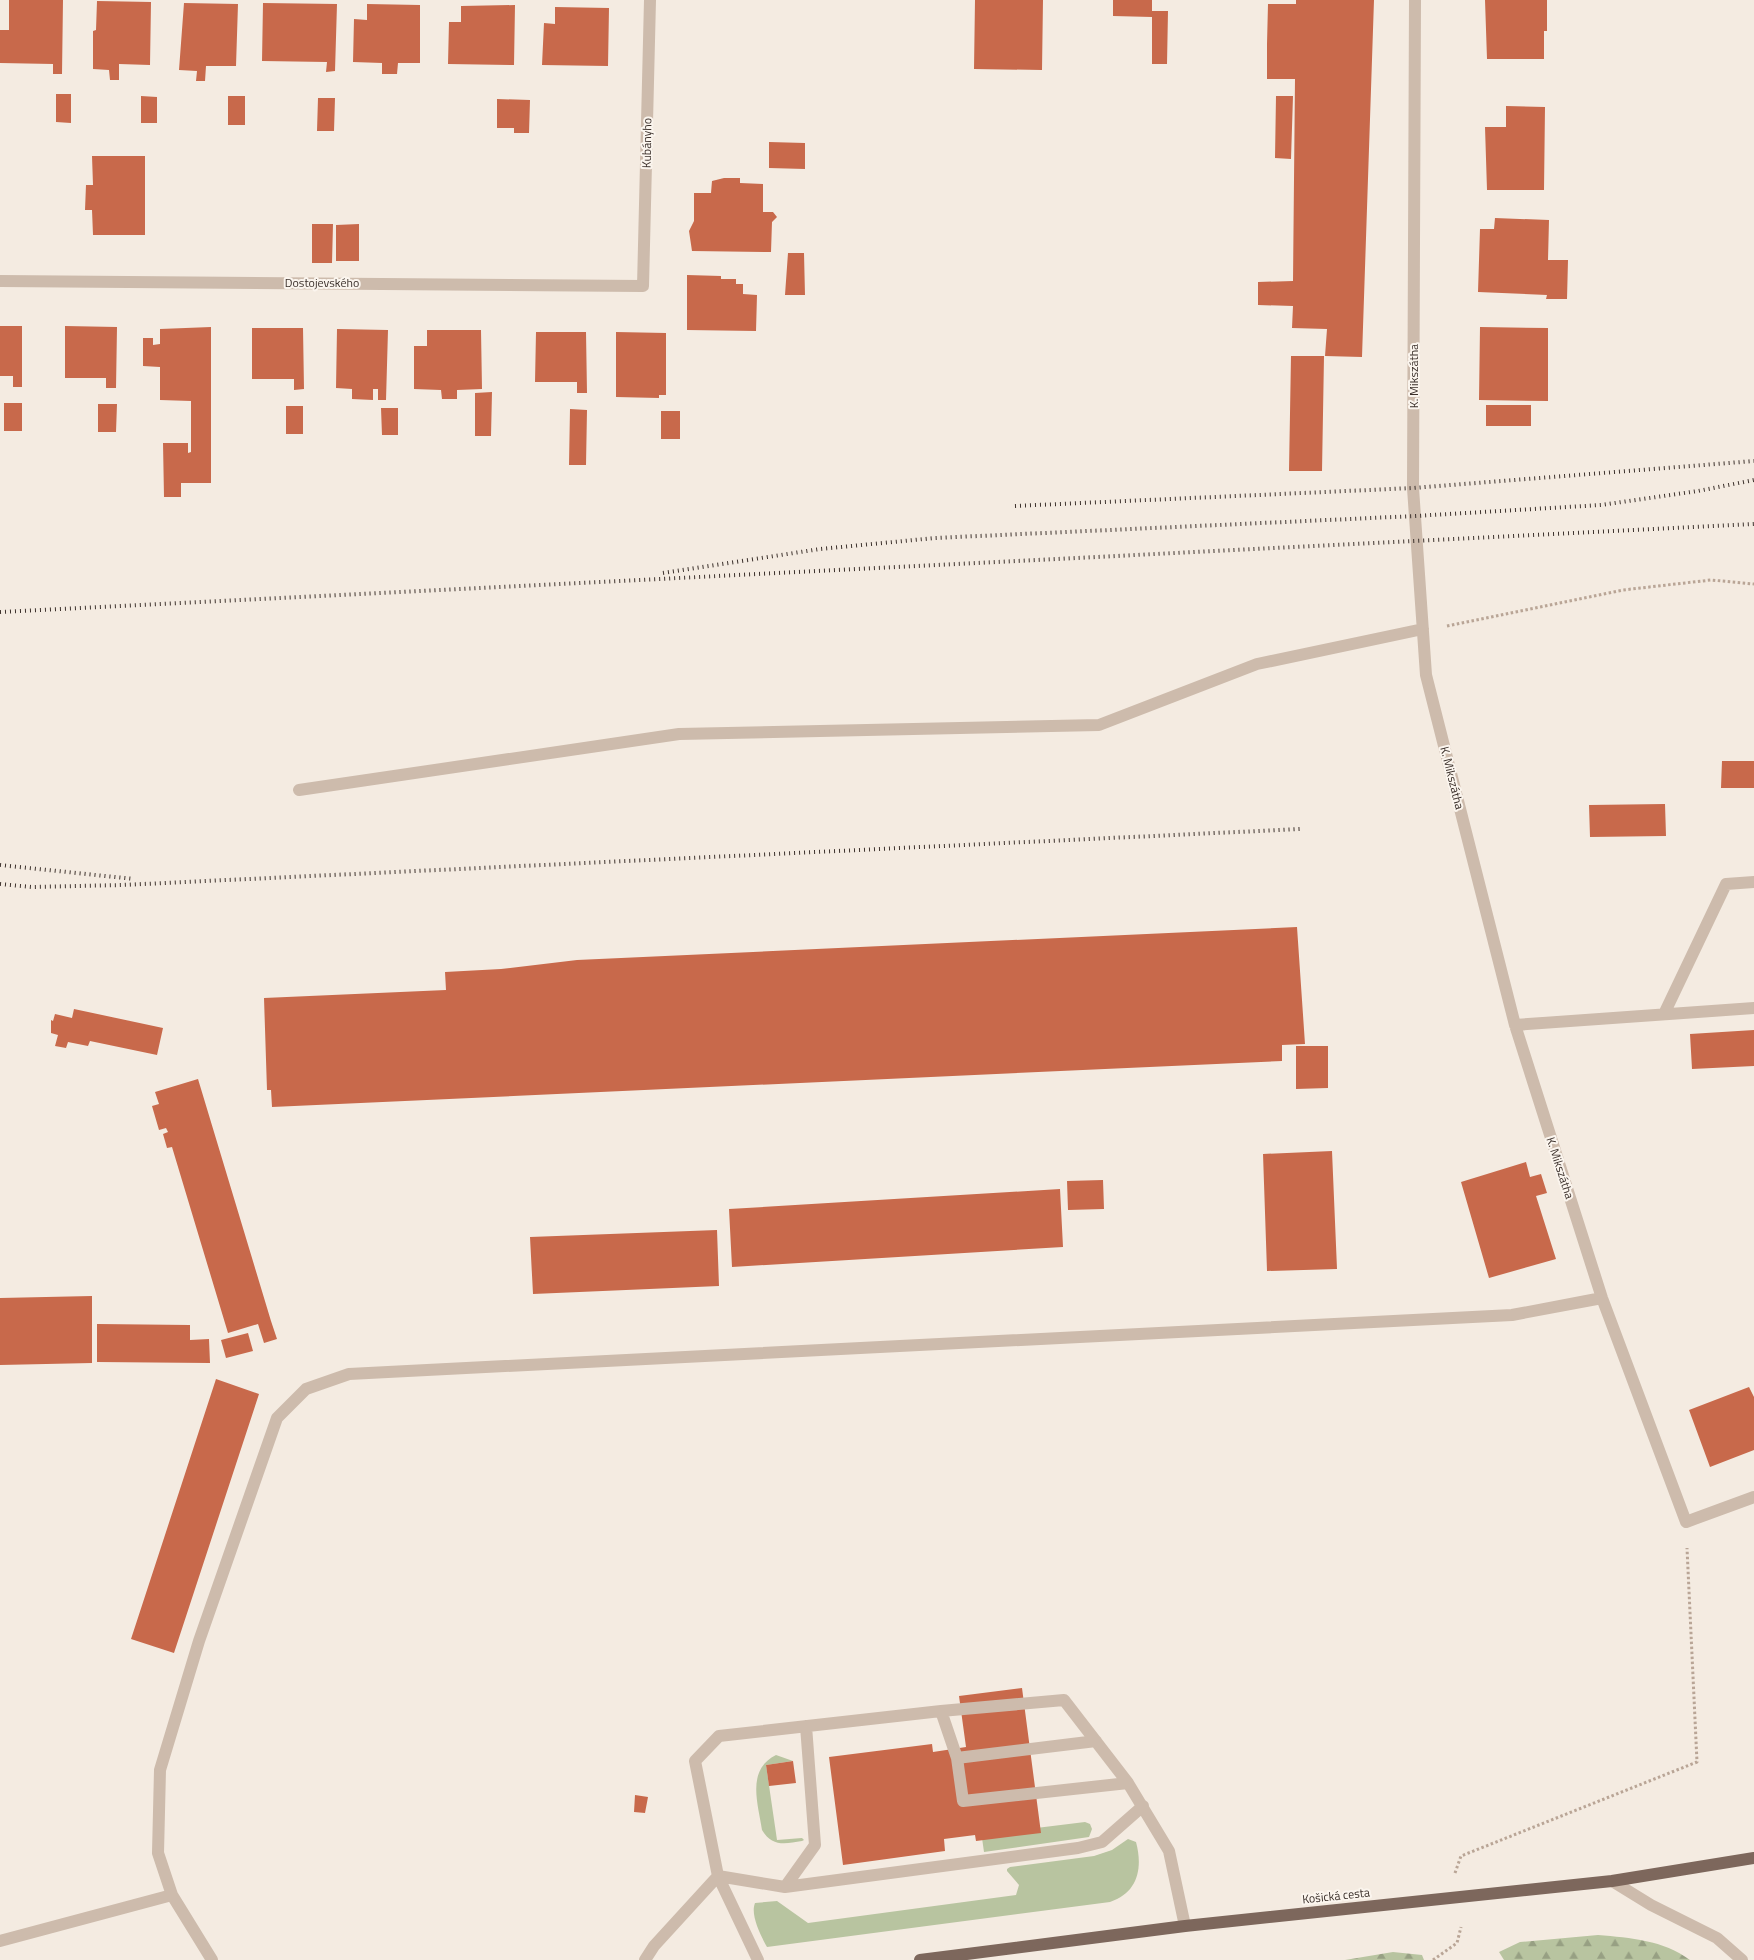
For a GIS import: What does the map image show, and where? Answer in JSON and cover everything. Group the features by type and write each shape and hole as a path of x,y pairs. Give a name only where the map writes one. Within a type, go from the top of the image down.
{"main road":[{"name":"Košická cesta","path":"920,1960 1185,1926 1612,1881 1754,1858"}],"street":[{"name":"Kubányho","path":"643,286 650,0"},
{"name":"K. Mikszátha","path":"1415,0 1413,488 1426,675 1515,1025 1602,1298 1686,1522"},
{"name":"Dostojevského","path":"0,281 643,286"},
{"path":"299,790 679,734 1100,724 1257,664 1423,629"},
{"path":"1664,1014 1726,884 1754,882"},
{"path":"1515,1025 1754,1008"},
{"path":"212,1960 172,1895 158,1853 160,1770 199,1641 277,1418 306,1389 349,1374 1512,1315 1602,1298"},
{"path":"1686,1522 1754,1497"},
{"path":"758,1960 718,1876 695,1761 719,1736 941,1711 1064,1700 1128,1784 1169,1851 1185,1926"},
{"path":"941,1711 958,1758 962,1801 1128,1784"},
{"path":"785,1887 815,1844 806,1726"},
{"path":"958,1758 1096,1741"},
{"path":"718,1876 785,1887 1078,1848 1102,1842 1143,1806"},
{"path":"645,1960 654,1946 718,1876"},
{"path":"1612,1881 1651,1905 1717,1938 1742,1960"},
{"path":"0,1941 172,1895"}],"path":[{"path":"1423,629 1623,590 1711,580 1754,584"},
{"path":"1455,1874 1461,1856 1697,1762 1686,1522"},
{"path":"1433,1960 1456,1943 1461,1928"}],"green space":[{"path":"776,1755 793,1761 766,1765 777,1840 802,1838 804,1840 802,1841 775,1842 762,1830 756,1788 757,1778 767,1761"},
{"path":"1085,1822 1090,1824 1092,1829 1089,1837 984,1852 982,1838 1020,1830"},
{"path":"1128,1839 1136,1842 1139,1861 1136,1878 1127,1892 1110,1902 767,1947 755,1919 755,1903 777,1901 808,1923 1016,1895 1019,1885 1007,1871 1010,1867 1094,1856 1112,1850"},
{"path":"1598,1935 1658,1944 1680,1953 1690,1960 1504,1960 1499,1952 1520,1942"},
{"path":"1393,1952 1422,1955 1424,1960 1345,1960"}],"building":[{"path":"9,0 63,0 62,74 53,74 53,64 0,63 0,30 9,30"},
{"path":"975,0 1043,0 1042,70 974,69"},
{"path":"1113,0 1152,0 1152,11 1168,11 1167,64 1152,64 1152,17 1113,16"},
{"path":"1296,0 1374,0 1362,357 1325,356 1327,329 1292,328 1293,306 1258,305 1258,282 1293,281 1295,79 1267,79 1267,44 1268,4 1296,4"},
{"path":"1485,0 1547,0 1547,31 1544,31 1544,59 1487,59"},
{"path":"97,1 151,2 150,65 119,64 119,80 110,80 109,70 93,69 93,31 96,30"},
{"path":"184,3 238,4 236,66 206,66 205,81 196,81 197,71 179,70"},
{"path":"263,3 337,4 335,71 326,72 327,62 262,61"},
{"path":"367,4 420,5 420,63 398,63 397,74 382,74 382,63 353,62 354,19 367,20"},
{"path":"515,5 514,65 448,64 449,22 461,22 461,6"},
{"path":"555,7 609,8 608,66 542,65 544,23 555,24"},
{"path":"56,94 71,94 71,123 56,122"},
{"path":"141,96 157,97 157,123 141,123"},
{"path":"228,96 245,96 245,125 228,125"},
{"path":"1276,96 1293,96 1291,159 1275,158"},
{"path":"318,98 335,98 334,131 317,131"},
{"path":"497,99 530,100 529,133 514,133 514,128 497,128"},
{"path":"1506,106 1545,107 1544,190 1487,190 1485,127 1506,127"},
{"path":"769,142 805,143 805,169 769,168"},
{"path":"92,156 145,156 145,235 93,235 92,210 85,210 86,185 93,185"},
{"path":"724,178 740,178 740,183 763,184 763,212 773,212 777,217 772,222 771,252 692,251 689,231 694,221 694,193 711,193 712,181"},
{"path":"1495,218 1549,220 1548,260 1568,260 1567,299 1546,299 1547,295 1478,292 1480,229 1494,229"},
{"path":"312,224 333,224 332,263 312,263"},
{"path":"359,224 359,261 336,261 336,225"},
{"path":"788,253 804,253 805,295 785,295"},
{"path":"687,275 721,276 721,279 736,279 736,284 743,284 743,294 757,295 756,331 687,330"},
{"path":"0,326 22,326 22,387 13,387 13,376 0,376"},
{"path":"65,326 117,327 116,388 106,388 106,378 65,378"},
{"path":"211,327 211,483 181,483 181,497 164,497 163,443 188,443 188,453 191,452 191,401 160,400 160,367 143,366 143,338 153,338 153,345 160,344 160,329"},
{"path":"1480,327 1548,328 1548,401 1479,400"},
{"path":"252,328 303,328 304,389 294,390 294,379 252,379"},
{"path":"337,329 388,330 386,400 378,400 378,389 373,389 373,400 352,399 352,389 336,388"},
{"path":"427,330 481,330 482,389 457,390 457,399 442,399 441,390 414,389 414,346 427,346"},
{"path":"536,332 586,332 587,393 577,393 577,382 535,382"},
{"path":"616,332 666,333 666,395 659,395 659,398 616,397"},
{"path":"1291,356 1324,356 1322,471 1289,471"},
{"path":"492,392 491,436 475,436 475,393"},
{"path":"4,403 22,403 22,431 4,431"},
{"path":"98,404 117,404 116,432 98,432"},
{"path":"1486,405 1531,405 1531,426 1486,426"},
{"path":"286,406 303,406 303,434 286,434"},
{"path":"381,408 398,408 398,435 382,435"},
{"path":"570,409 587,410 586,465 569,465"},
{"path":"661,411 680,411 680,439 661,439"},
{"path":"1722,761 1754,761 1754,788 1721,788"},
{"path":"1665,804 1666,836 1590,837 1589,805"},
{"path":"1297,927 1305,1044 1282,1045 1282,1061 272,1107 271,1090 267,1090 264,998 446,990 445,972 501,969 577,960"},
{"path":"74,1009 163,1028 157,1055 90,1041 88,1046 68,1042 66,1048 55,1046 58,1035 51,1033 51,1020 53,1021 55,1014 72,1018"},
{"path":"1754,1030 1754,1066 1692,1069 1690,1034"},
{"path":"1296,1046 1328,1046 1328,1088 1296,1089"},
{"path":"198,1079 277,1339 264,1343 258,1324 228,1333 172,1147 167,1148 163,1134 168,1132 166,1128 159,1130 152,1106 159,1104 155,1092"},
{"path":"1332,1151 1337,1269 1267,1271 1263,1154"},
{"path":"1526,1162 1530,1177 1541,1174 1547,1193 1536,1196 1556,1259 1489,1278 1461,1182"},
{"path":"1103,1180 1104,1209 1068,1210 1067,1181"},
{"path":"1060,1189 1063,1247 732,1267 729,1209"},
{"path":"717,1230 719,1286 533,1294 530,1237"},
{"path":"92,1296 92,1363 0,1365 0,1298"},
{"path":"97,1324 190,1325 190,1340 209,1339 210,1363 97,1362"},
{"path":"248,1333 253,1351 226,1358 221,1340"},
{"path":"216,1379 259,1394 174,1653 131,1639"},
{"path":"1749,1387 1754,1397 1754,1450 1710,1467 1689,1410"},
{"path":"1022,1688 1041,1833 976,1841 975,1835 944,1839 945,1851 843,1865 829,1757 932,1744 933,1752 966,1747 959,1696"},
{"path":"793,1761 796,1783 769,1786 766,1765"},
{"path":"635,1795 648,1797 645,1813 634,1812"}],"railway":[{"path":"1015,506 1413,488 1754,461"},
{"path":"663,573 820,549 935,538 1415,516 1601,505 1698,491 1754,480"},
{"path":"0,612 1754,524"},
{"path":"0,884 32,887 122,885 1300,829"},
{"path":"0,865 134,879"}]}
